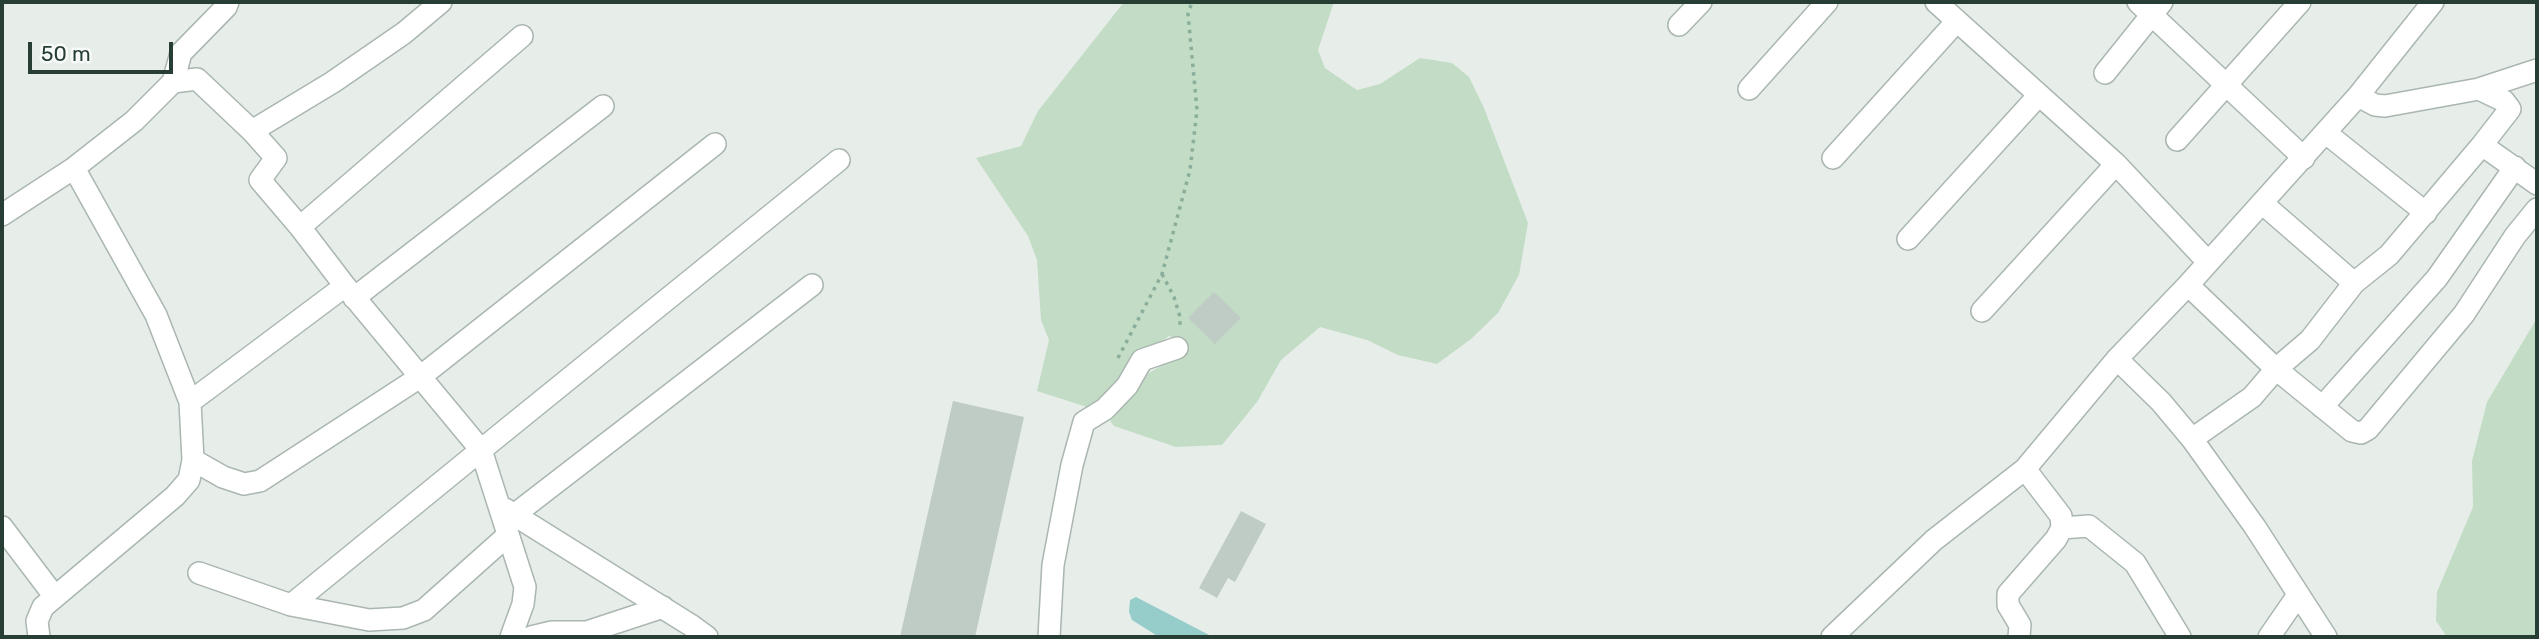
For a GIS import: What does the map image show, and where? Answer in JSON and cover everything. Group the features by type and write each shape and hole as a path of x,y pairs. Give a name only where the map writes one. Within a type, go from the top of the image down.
{"street":[{"path":"2,215 74,168 134,121 173,82 181,53 228,2"},
{"path":"252,131 333,82 404,33 441,2"},
{"path":"1679,25 1701,2"},
{"path":"1749,89 1826,2"},
{"path":"1936,2 2116,164 2208,262"},
{"path":"2177,140 2300,2"},
{"path":"1832,637 1934,540 2025,470 2117,359 2326,133 2432,2"},
{"path":"2105,73 2151,6 2304,158"},
{"path":"1833,158 1957,21"},
{"path":"300,227 522,36"},
{"path":"2358,96 2375,105 2385,106 2479,89 2537,71"},
{"path":"173,82 197,79 252,131 276,158 260,180 481,450 505,509 508,536 525,587 523,604 511,637"},
{"path":"2192,439 2252,397 2276,369 2310,340 2354,283 2389,255 2482,145 2511,109 2504,102 2479,89"},
{"path":"1908,239 2039,95"},
{"path":"190,402 350,292 603,106"},
{"path":"2326,133 2426,213"},
{"path":"193,460 223,477 244,484 260,481 421,377 715,144"},
{"path":"2482,145 2537,184"},
{"path":"291,605 839,160"},
{"path":"1982,311 2116,164"},
{"path":"2322,407 2437,278 2515,167"},
{"path":"39,637 37,621 43,607 175,496 189,480 193,460 190,402 156,314 74,168"},
{"path":"2262,203 2354,283"},
{"path":"2188,285 2276,369 2352,431 2361,433 2368,429 2464,314 2515,236 2537,209"},
{"path":"505,509 812,285"},
{"path":"1049,637 1053,565 1072,465 1084,422 1105,409 1127,386 1142,360 1177,348"},
{"path":"2117,359 2161,402 2192,439 2255,527 2326,637"},
{"path":"2019,637 2020,625 2008,605 2008,594 2056,539 2062,528 2061,516 2025,470"},
{"path":"505,509 707,637"},
{"path":"2062,528 2089,526 2135,564 2180,637"},
{"path":"2,527 55,597"},
{"path":"199,573 291,605 369,620 403,618 424,610 508,536"},
{"path":"2269,637 2298,595"},
{"path":"531,637 552,632 587,632 663,607"}],"path":[{"path":"1127,386 1119,381 1118,358 1162,274 1190,170 1197,110 1188,14 1192,2"},
{"path":"1162,274 1180,317 1177,348"}],"green space":[{"path":"1124,2 1334,2 1318,50 1325,68 1357,90 1380,84 1420,58 1452,63 1469,77 1484,108 1528,223 1519,275 1498,313 1471,339 1437,364 1398,355 1367,340 1320,327 1281,360 1257,402 1222,445 1176,447 1114,426 1110,421 1147,374 1187,351 1185,341 1169,336 1132,362 1108,394 1090,408 1037,391 1049,340 1041,320 1037,260 1028,236 976,158 1021,146 1038,111"},
{"path":"2537,318 2537,637 2447,637 2436,621 2437,592 2473,507 2472,461 2487,402"}],"water":[{"path":"1136,597 1213,637 1159,637 1132,620 1129,612 1130,600"}],"building":[{"path":"1214,292 1241,318 1215,344 1188,318"},
{"path":"953,401 1024,417 975,637 900,637"},
{"path":"1241,511 1266,524 1235,582 1228,578 1217,598 1199,588"}]}
